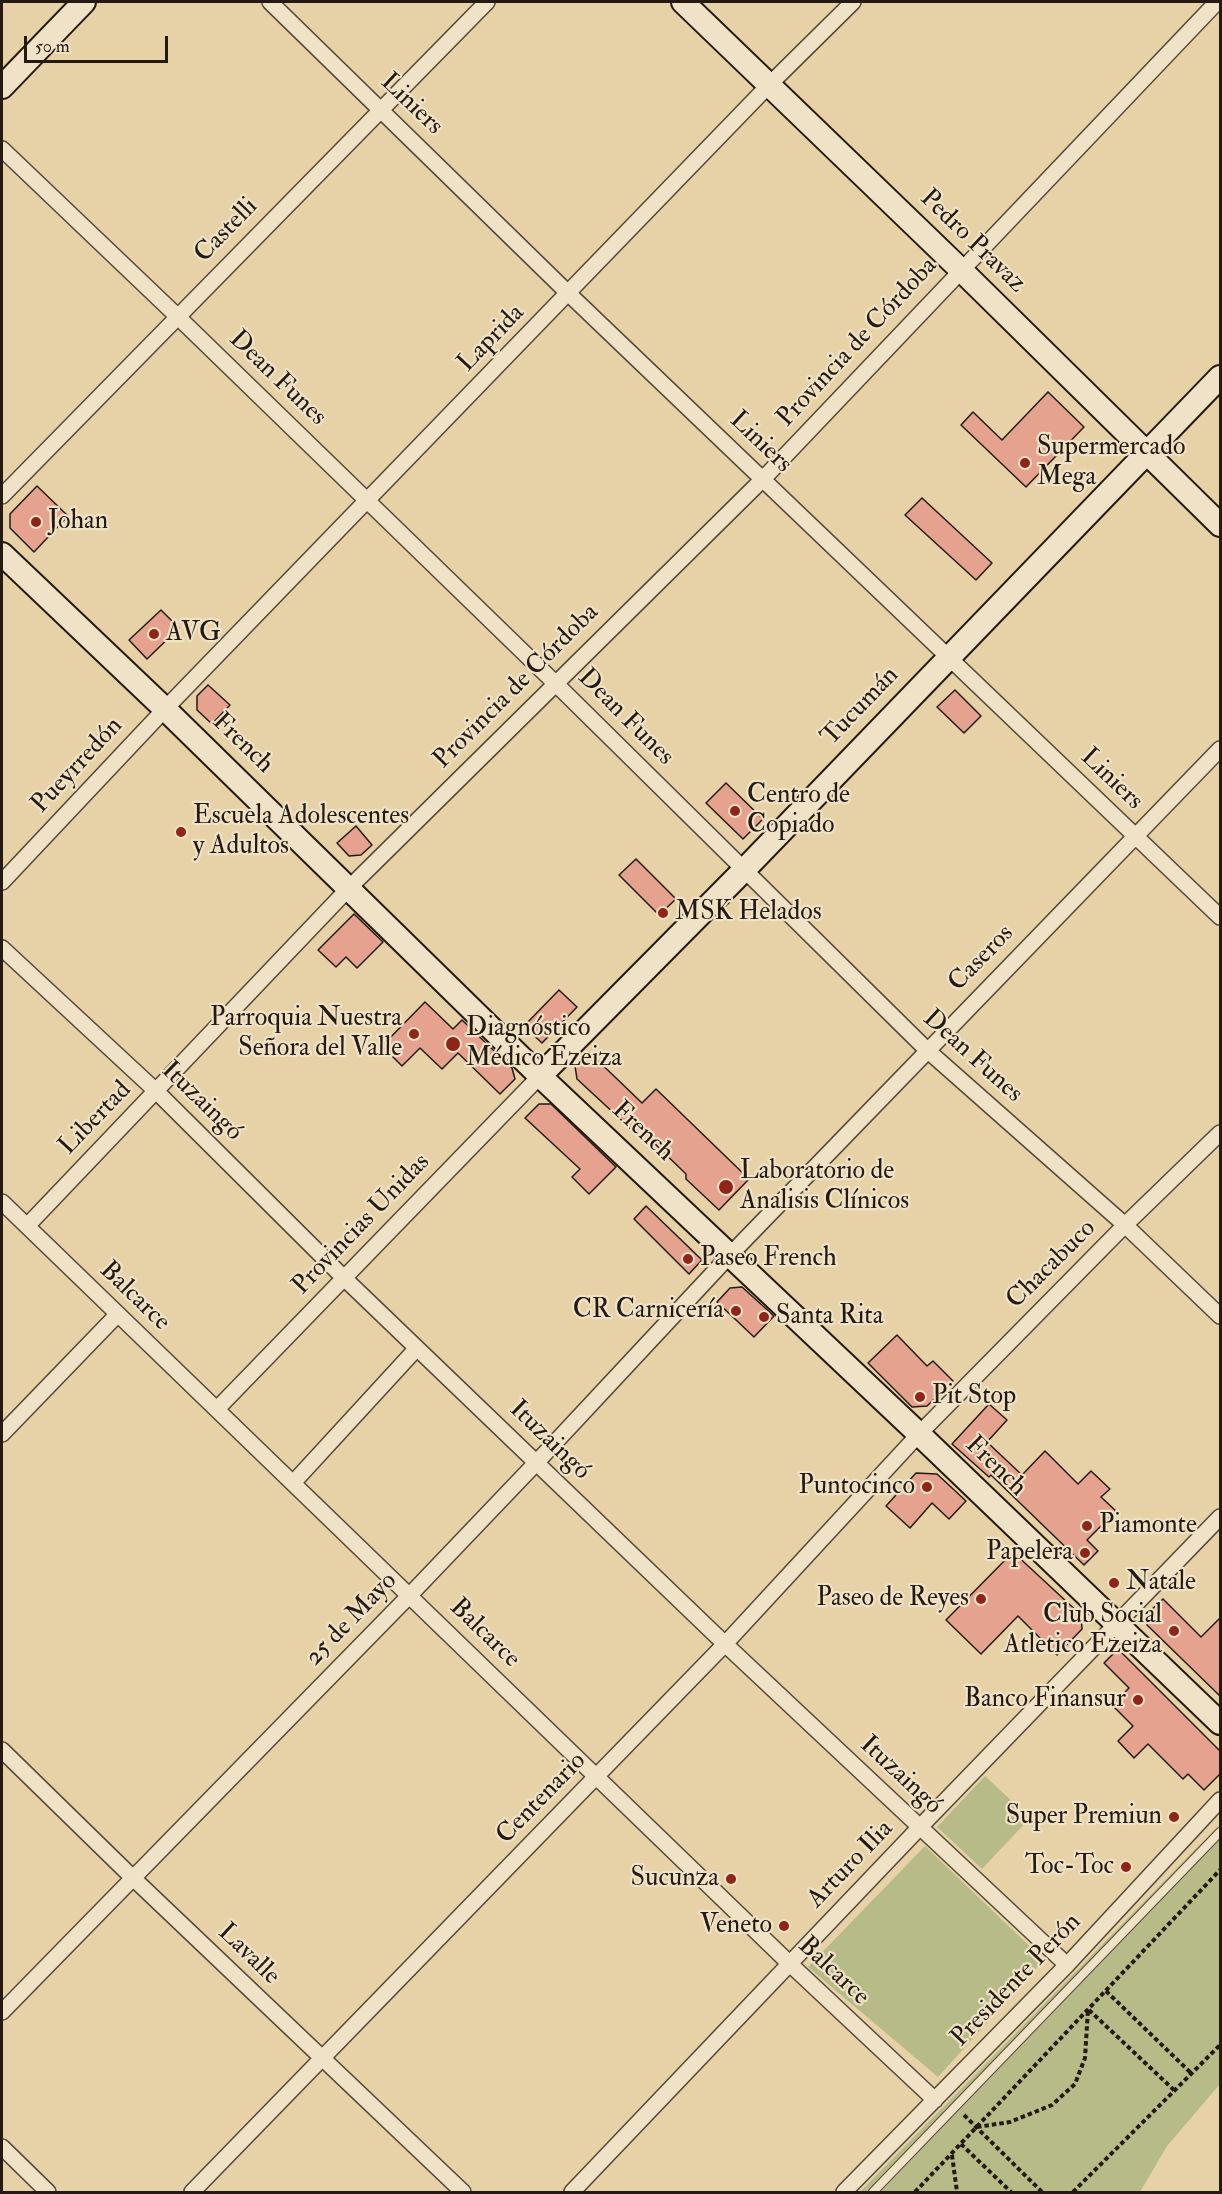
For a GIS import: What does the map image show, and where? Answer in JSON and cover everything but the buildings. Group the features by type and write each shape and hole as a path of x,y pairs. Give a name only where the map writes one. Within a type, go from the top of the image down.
{"street":[{"path":"2,87 84,2"},
{"name":"Liniers","path":"270,2 569,294 1221,917"},
{"name":"Castelli","path":"2,496 487,2"},
{"name":"Pedro Pravaz","path":"683,2 1221,525"},
{"name":"Laprida","path":"165,709 368,502 769,85 853,2"},
{"name":"Provincia de Córdoba","path":"349,888 763,479 1217,2"},
{"name":"Dean Funes","path":"2,149 555,683 927,1050 1125,1225 1221,1316"},
{"name":"Tucumán","path":"540,1076 745,869 1221,377"},
{"name":"French","path":"2,554 165,709 540,1076 1221,1723"},
{"name":"Pueyrredón","path":"2,882 165,709"},
{"name":"Caseros","path":"730,1255 1221,749"},
{"name":"Libertad","path":"27,1226 349,888"},
{"name":"Ituzaingó","path":"2,948 156,1091 344,1278 725,1644 1067,1965"},
{"name":"Provincias Unidas","path":"217,1408 540,1076"},
{"name":"Chacabuco","path":"919,1434 1125,1225 1221,1133"},
{"name":"Balcarce","path":"2,1202 790,1964 935,2100"},
{"name":"25 de Mayo","path":"2,2012 409,1596 730,1255"},
{"path":"2,1434 117,1315"},
{"path":"293,1483 417,1348"},
{"name":"Centenario","path":"192,2193 725,1644 919,1434"},
{"name":"Arturo Ilia","path":"572,2193 920,1827 1221,1516"},
{"name":"Lavalle","path":"2,1750 463,2193"},
{"name":"Presidente Perón","path":"844,2193 1067,1965 1221,1800"},
{"path":"2,2147 48,2193"}],"lane":[{"path":"873,2193 1221,1832"},
{"path":"1067,1965 1080,1978"},
{"path":"935,2100 952,2109"}],"path":[{"path":"915,2193 1220,1873"},
{"path":"1106,1991 1192,2074"},
{"path":"1088,2009 1174,2091"},
{"path":"977,2127 1010,2122 1052,2105 1075,2084 1085,2058 1088,2009"},
{"path":"1073,2193 1221,2045"},
{"path":"952,2109 977,2127 1042,2193"},
{"path":"961,2144 1011,2193"},
{"path":"952,2154 957,2193"}],"green space":[{"path":"985,1776 1030,1818 982,1869 937,1827"},
{"path":"1220,1824 1220,2084 1167,2146 1140,2192 860,2192"},
{"path":"925,1846 1044,1960 938,2077 808,1967"}],"place":[{"name":"Supermercado Mega","path":"1025,463"},
{"name":"Johan","path":"36,522"},
{"name":"AVG","path":"154,634"},
{"name":"Centro de Copiado","path":"735,811"},
{"name":"Escuela Adolescentes y Adultos","path":"181,832"},
{"name":"MSK Helados","path":"663,913"},
{"name":"Parroquia Nuestra Señora del Valle","path":"414,1034"},
{"name":"Diagnóstico Médico Ezeiza","path":"453,1044"},
{"name":"Laboratorio de Analisis Clínicos","path":"726,1187"},
{"name":"Paseo French","path":"688,1259"},
{"name":"CR Carnicería","path":"736,1311"},
{"name":"Santa Rita","path":"764,1317"},
{"name":"Pit Stop","path":"920,1397"},
{"name":"Puntocinco","path":"927,1487"},
{"name":"Piamonte","path":"1087,1526"},
{"name":"Papelera","path":"1085,1553"},
{"name":"Natale","path":"1114,1583"},
{"name":"Paseo de Reyes","path":"981,1599"},
{"name":"Club Social Atletico Ezeiza","path":"1174,1631"},
{"name":"Banco Finansur","path":"1138,1700"},
{"name":"Super Premiun","path":"1174,1817"},
{"name":"Toc-Toc","path":"1126,1867"},
{"name":"Sucunza","path":"731,1879"},
{"name":"Veneto","path":"784,1926"}]}
